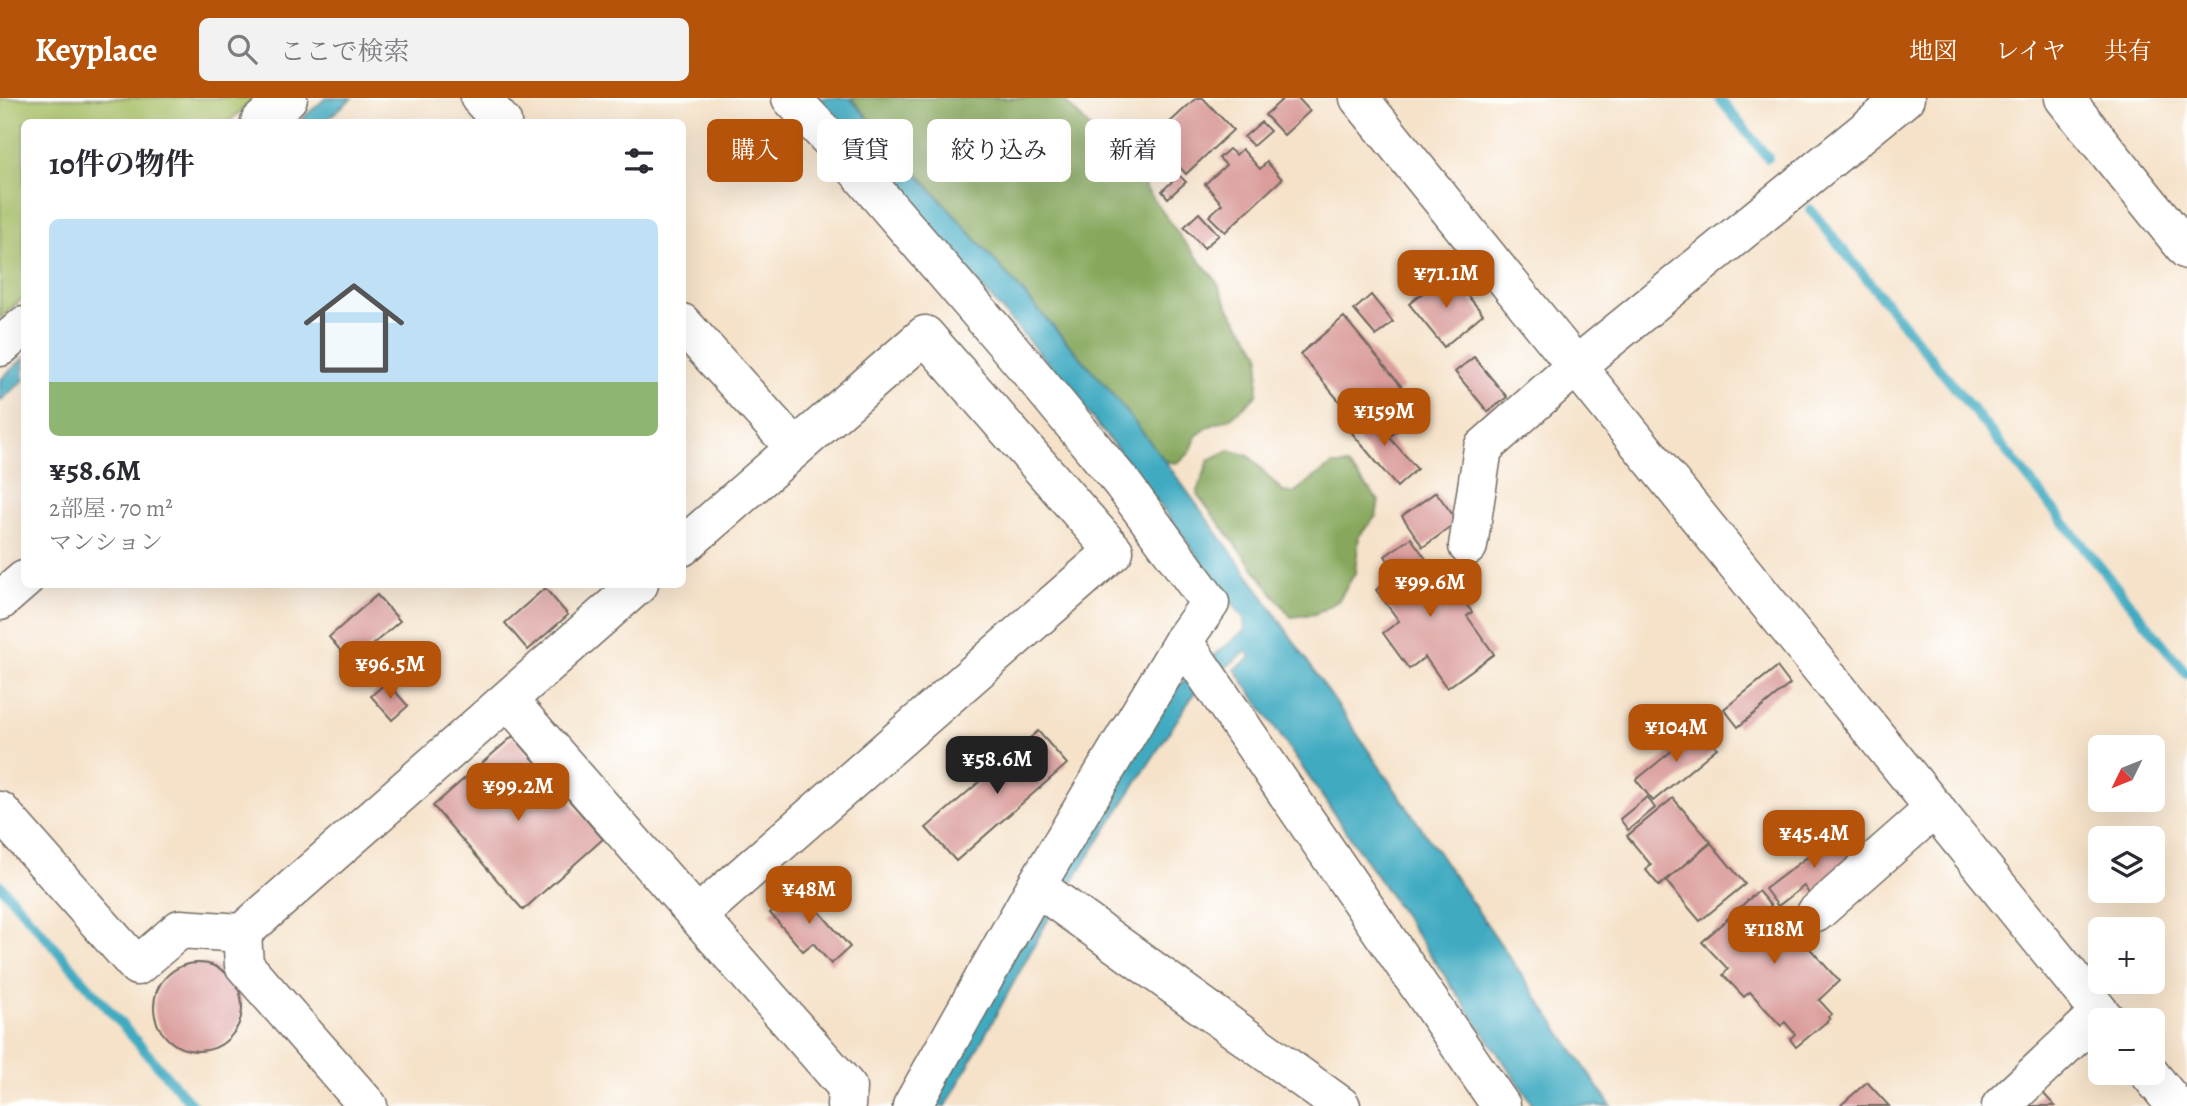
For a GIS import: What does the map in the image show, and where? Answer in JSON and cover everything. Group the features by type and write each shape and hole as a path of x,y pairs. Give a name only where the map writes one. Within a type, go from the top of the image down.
{"street":[{"path":"264,119 288,98"},
{"path":"480,98 499,119"},
{"path":"791,98 847,159 1122,483 1210,603 1195,659 1051,897 912,1106"},
{"path":"1359,98 2096,1008"},
{"path":"1468,546 1483,448 1576,366 1905,98"},
{"path":"2064,98 2187,250"},
{"path":"686,327 795,448"},
{"path":"0,347 21,329"},
{"path":"686,543 925,335 1114,551 697,916"},
{"path":"0,601 21,583"},
{"path":"0,811 137,966 180,929 242,933 634,588"},
{"path":"1195,659 1501,1106"},
{"path":"508,700 847,1087 846,1106"},
{"path":"1816,913 1935,808"},
{"path":"1051,897 1341,1106"},
{"path":"242,933 244,965 368,1106"},
{"path":"2001,1106 2088,1030"},
{"path":"2159,1085 2176,1106"}],"green space":[{"path":"0,98 256,98 232,119 21,119 21,300 0,318"},
{"path":"851,98 1062,98 1085,122 1085,182 1141,182 1215,279 1230,310 1260,353 1257,395 1231,418 1210,426 1196,436 1184,458 1176,463 1165,461 1105,385 913,168 913,119 870,119"},
{"path":"1229,450 1249,456 1283,492 1293,493 1332,465 1348,465 1379,501 1376,516 1359,536 1355,573 1338,601 1315,614 1291,617 1197,494 1209,460"}],"water":[{"path":"326,98 352,98 328,119 302,119"},
{"path":"814,98 850,98 869,119 833,119"},
{"path":"913,169 1105,385 1165,461 1258,589 1611,1106 1534,1106 1235,669 1251,658 1247,651 1197,689 1049,918 946,1106 928,1106 1037,909 1179,685 1245,630 1244,619 1138,475 1042,356 890,182 913,182"},
{"path":"21,361 21,383 0,401 0,380"}],"building":[{"path":"1196,98 1203,98 1233,130 1186,174 1181,169 1181,119 1173,119"},
{"path":"1284,98 1298,98 1310,111 1284,135 1265,115"},
{"path":"1261,122 1270,131 1253,146 1244,137"},
{"path":"1229,149 1236,155 1242,149 1260,169 1267,162 1282,179 1225,232 1209,216 1222,204 1205,184 1226,165 1219,158"},
{"path":"1181,177 1186,182 1168,198 1162,191 1172,182 1181,182"},
{"path":"1199,213 1219,235 1204,248 1184,227"},
{"path":"1452,277 1483,314 1444,347 1409,304 1436,282 1440,287"},
{"path":"1371,295 1393,322 1376,336 1354,310"},
{"path":"1344,317 1403,388 1359,425 1300,354"},
{"path":"1474,357 1507,397 1488,412 1455,372"},
{"path":"1379,410 1397,431 1389,437 1417,469 1397,487 1352,433"},
{"path":"1436,492 1458,522 1423,547 1402,516"},
{"path":"1411,538 1454,598 1459,595 1472,612 1467,616 1494,654 1447,688 1425,657 1409,669 1383,633 1399,621 1376,590 1397,574 1385,556"},
{"path":"545,588 568,615 528,650 505,623"},
{"path":"377,595 400,621 351,663 329,637"},
{"path":"1777,667 1790,684 1738,727 1724,709"},
{"path":"387,682 408,706 392,720 371,696"},
{"path":"1700,728 1717,748 1653,801 1636,780"},
{"path":"1038,731 1067,764 956,861 926,828"},
{"path":"513,736 603,839 523,910 433,806"},
{"path":"1647,797 1655,808 1628,830 1620,819"},
{"path":"1673,798 1711,842 1659,886 1646,870 1651,865 1627,836"},
{"path":"1839,833 1858,859 1810,895 1804,886 1778,906 1765,889"},
{"path":"1711,843 1745,884 1700,921 1666,881"},
{"path":"799,888 850,947 831,964 813,943 803,951 770,913"},
{"path":"1758,891 1783,920 1790,914 1810,936 1804,942 1839,981 1819,1000 1832,1014 1828,1017 1830,1019 1796,1047 1790,1039 1795,1034 1785,1022 1781,1026 1750,992 1744,997 1723,975 1728,969 1702,942"},
{"path":"198,963 215,967 229,976 238,990 242,1007 238,1024 229,1038 215,1047 198,1051 181,1047 167,1038 158,1024 154,1007 158,990 167,976 181,967"},
{"path":"1867,1082 1889,1106 1840,1106"},
{"path":"2042,1092 2055,1106 2027,1106"}],"waterway":[{"path":"1719,98 1768,158"},
{"path":"1810,209 2187,674"},
{"path":"0,885 193,1106"}]}
